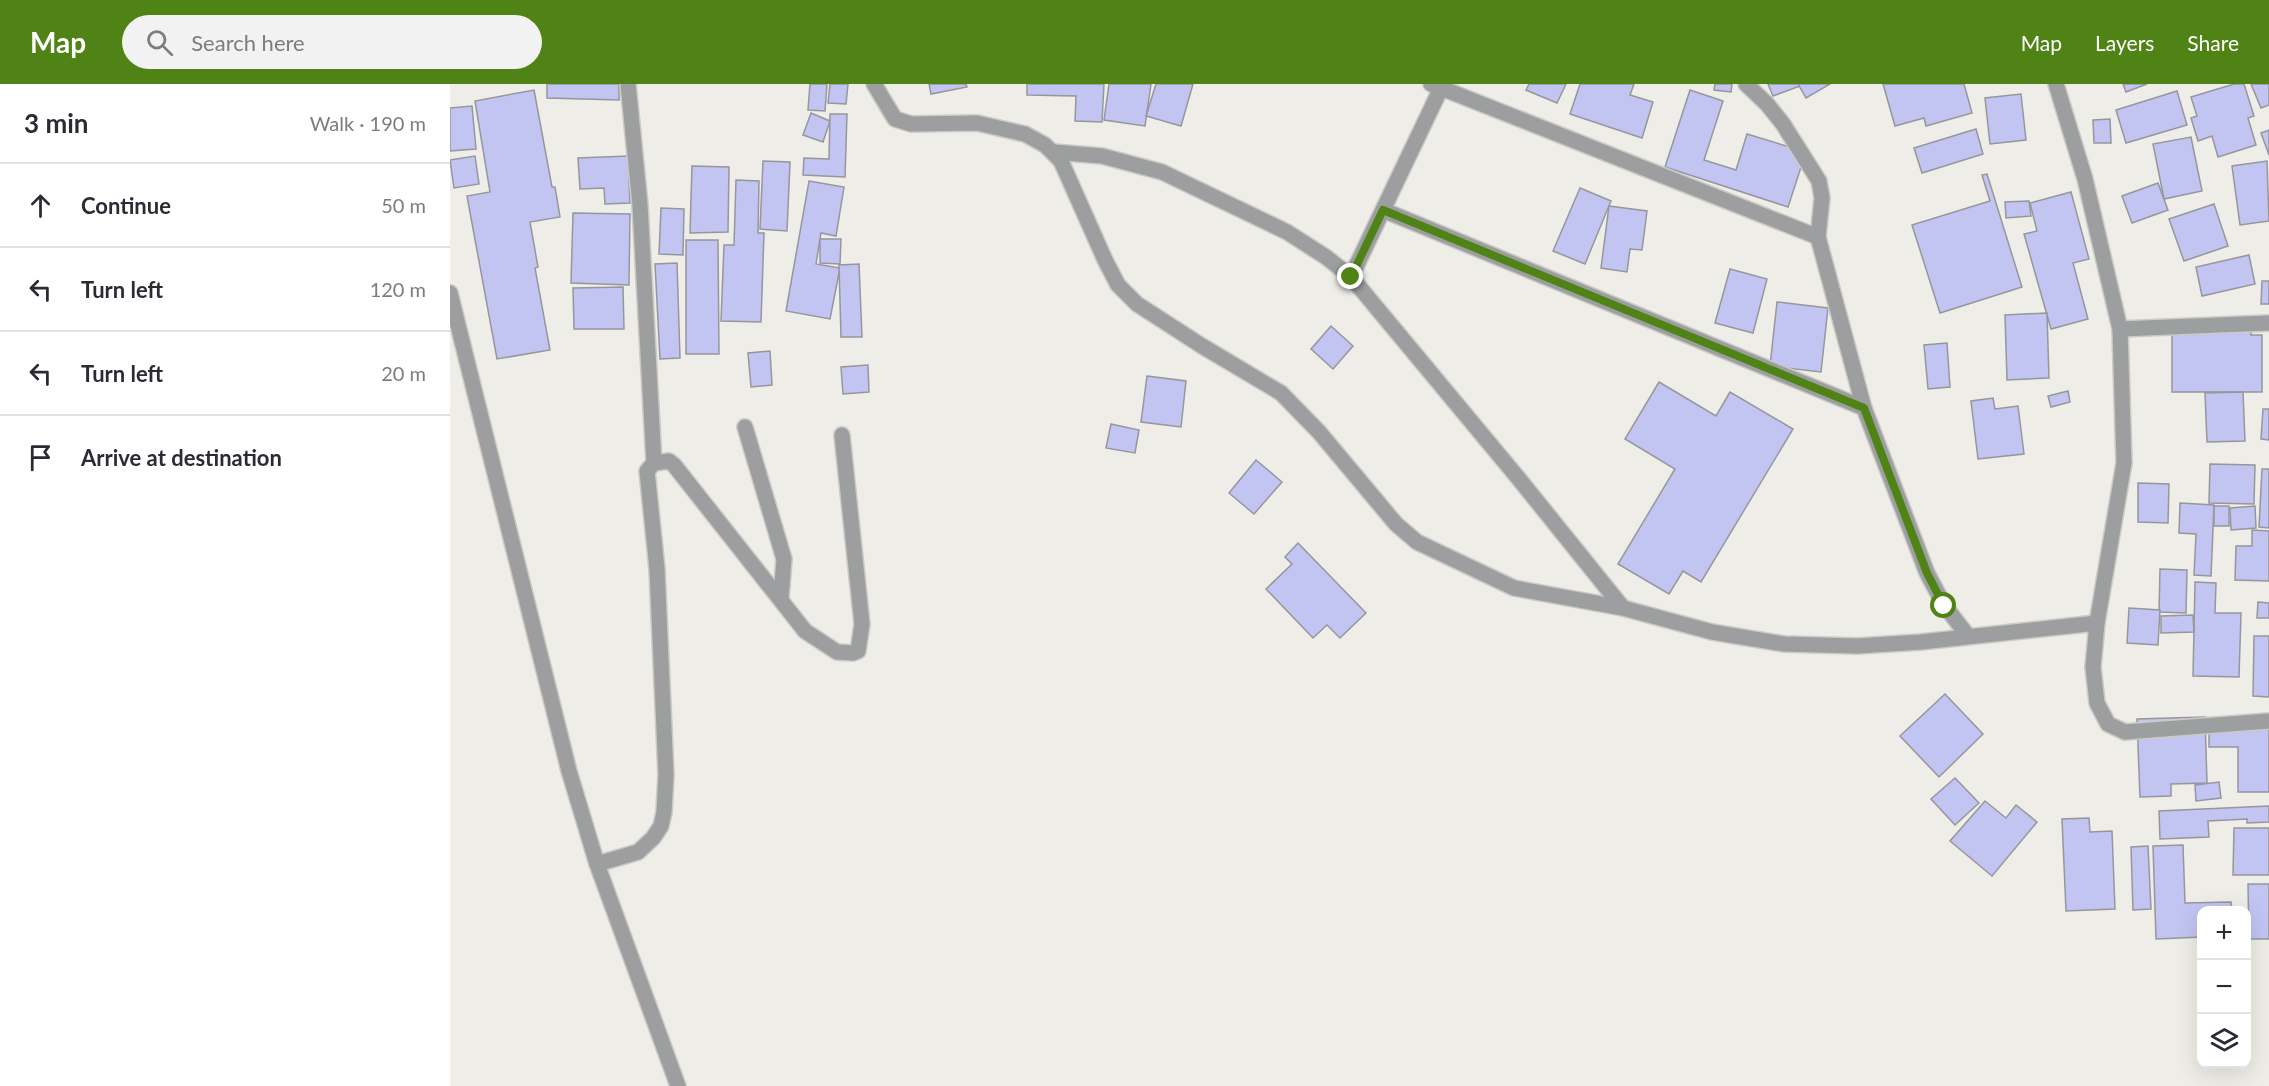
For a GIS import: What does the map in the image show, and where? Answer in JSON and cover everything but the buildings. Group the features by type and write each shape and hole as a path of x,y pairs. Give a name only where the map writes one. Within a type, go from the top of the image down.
{"street":[{"path":"628,84 640,205 654,463"},
{"path":"874,84 895,119 911,124 976,123 1024,134 1046,145 1061,161 1105,260 1119,285 1137,304 1281,393 1319,432 1396,524 1417,542 1514,588 1623,608 1712,632 1784,644 1857,646 2097,623"},
{"path":"1746,84 1767,104 1783,124 1819,181 1822,198 1818,237 1864,408 1927,573 1944,606 1968,636"},
{"path":"2056,84 2085,179 2120,329 2124,463 2097,623 2093,667 2097,703 2108,724 2125,732 2269,721"},
{"path":"1351,277 1439,85 1818,237"},
{"path":"1054,152 1102,156 1162,172 1287,232 1326,257 1351,277 1623,608"},
{"path":"1383,210 1864,408"},
{"path":"450,293 569,771 597,864 678,1086"},
{"path":"2120,329 2269,323"},
{"path":"745,428 784,559 781,598"},
{"path":"597,864 638,852 653,838 661,826 664,812 666,775 657,569 647,471 654,463 669,461 674,465 806,631 837,652 853,653 858,651 862,624 842,435"}],"route":[{"path":"1351,277 1383,210 1864,408 1927,573 1944,606"}]}
